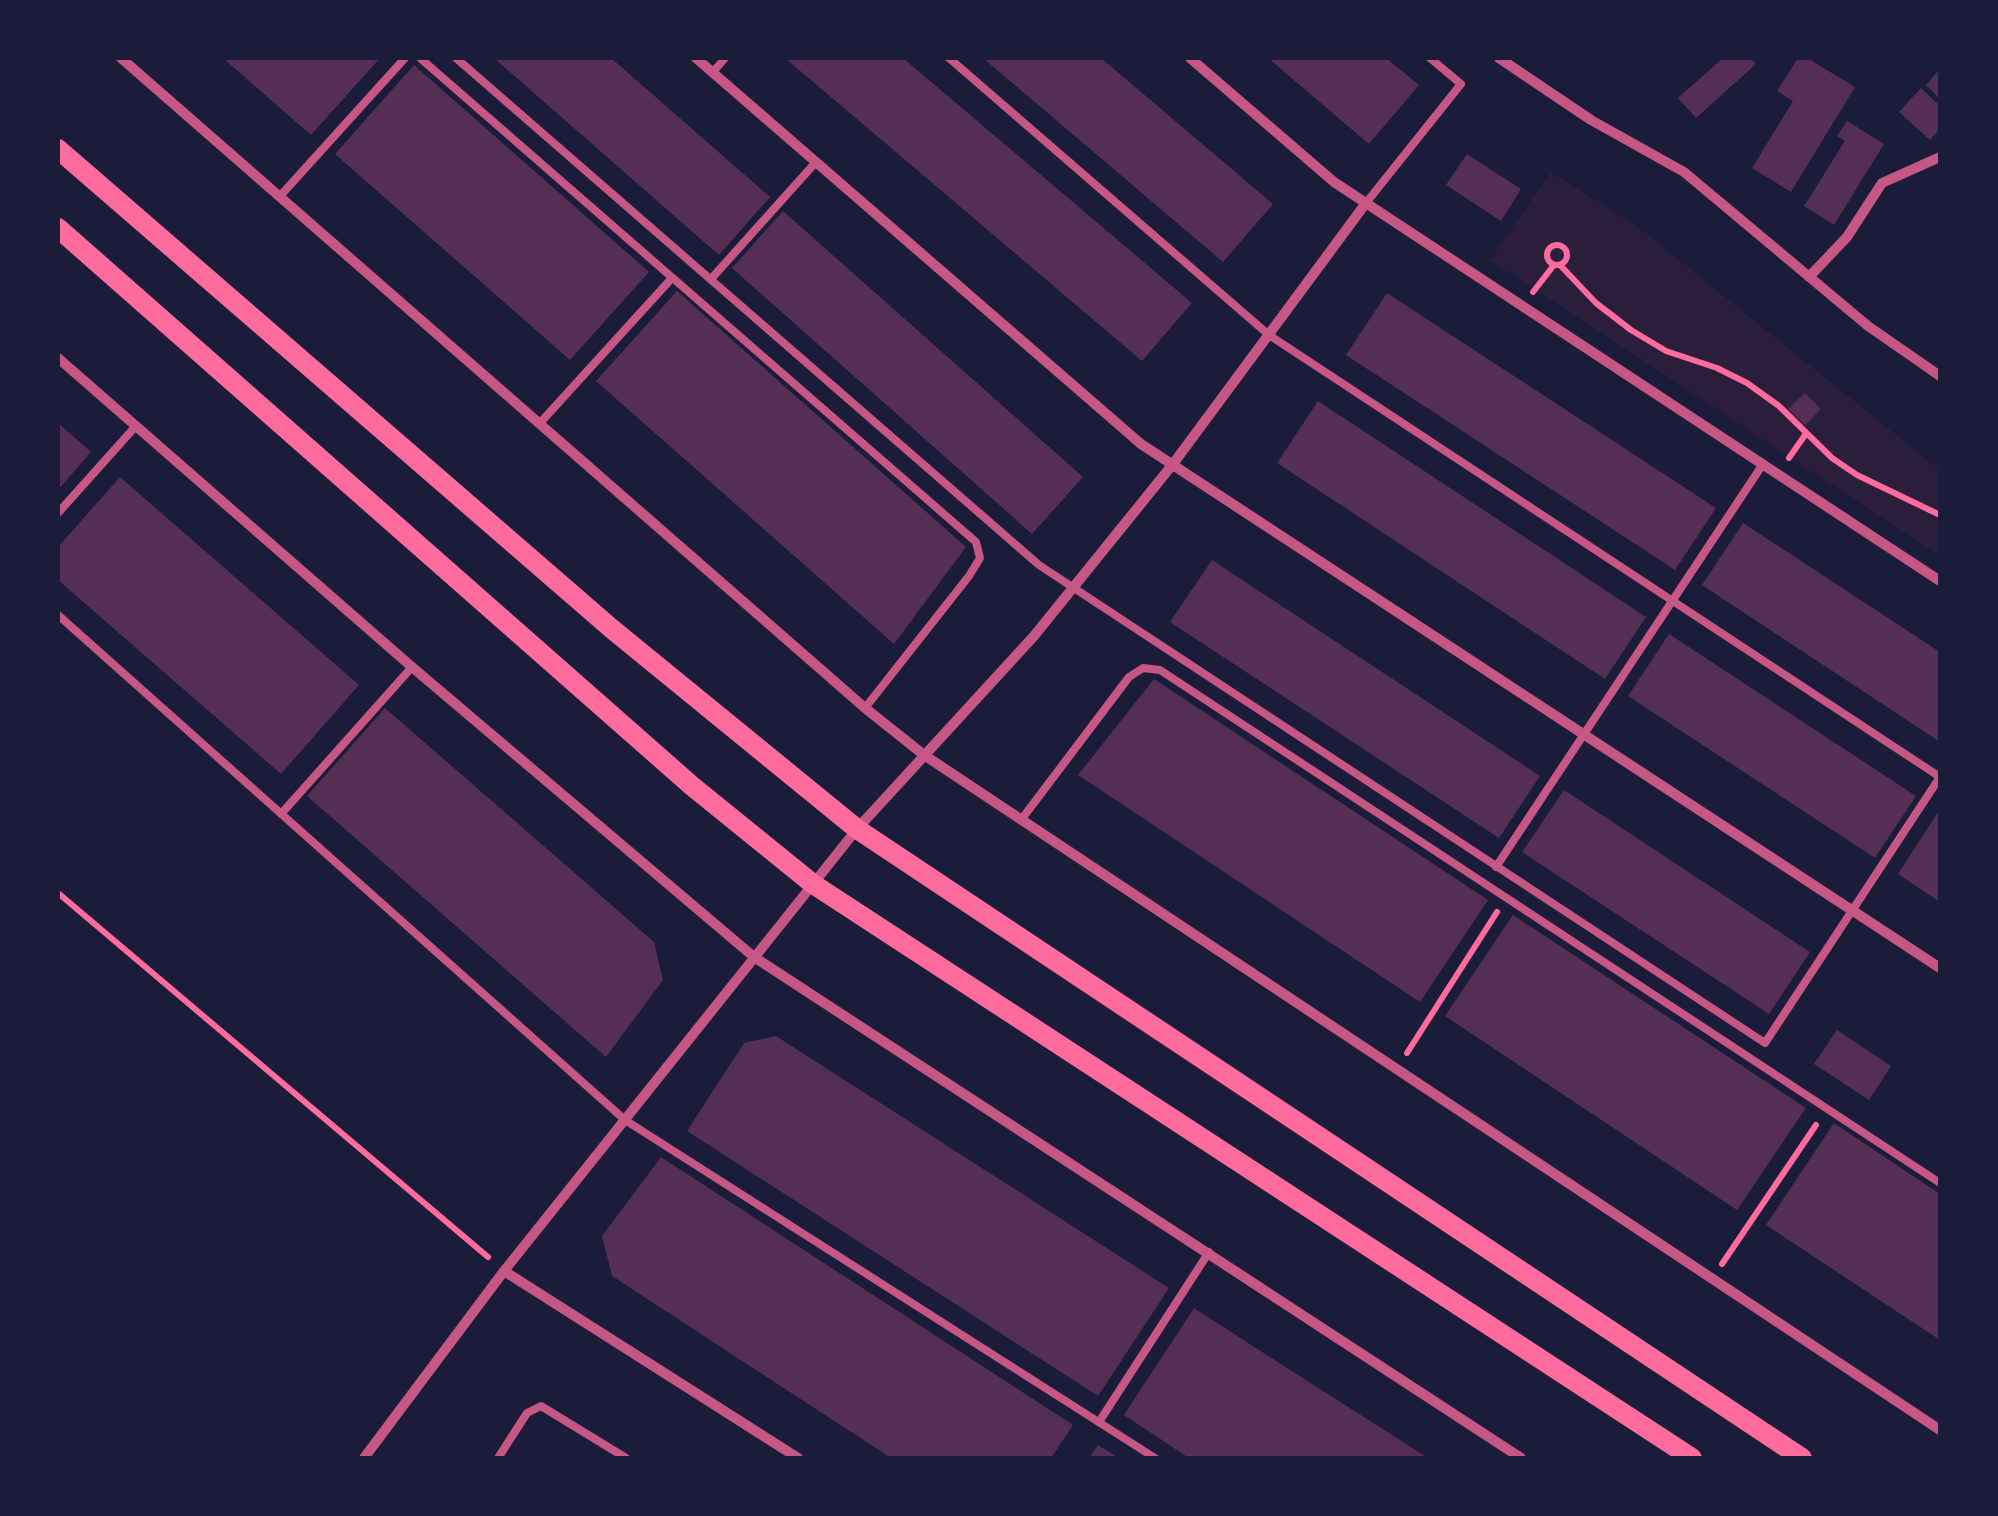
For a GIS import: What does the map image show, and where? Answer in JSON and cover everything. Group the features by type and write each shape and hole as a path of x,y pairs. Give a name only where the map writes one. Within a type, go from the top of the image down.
{"main road":[{"path":"58,150 597,616 857,830 1802,1458"},
{"path":"58,228 692,786 813,884 1692,1458"}],"street":[{"path":"122,58 865,708 924,754 1940,1430"},
{"path":"696,58 1141,444 1940,968"},
{"path":"1190,58 1334,182 1940,581"},
{"path":"1499,58 1591,120 1684,172 1868,326 1940,376"},
{"path":"1809,276 1847,237 1882,183 1940,157"},
{"path":"364,1458 504,1271 857,830 1034,636 1174,464 1366,203"},
{"path":"58,358 754,958 1521,1458"},
{"path":"504,1271 798,1458"}],"lane":[{"path":"281,195 404,58"},
{"path":"420,58 976,542 980,558 969,576 865,708"},
{"path":"456,58 1039,565 1764,1042 1940,777 1269,335 949,58"},
{"path":"712,72 726,58"},
{"path":"1366,203 1461,84 1430,58"},
{"path":"712,279 816,162"},
{"path":"540,423 672,278"},
{"path":"58,513 135,426"},
{"path":"1496,867 1763,464"},
{"path":"58,615 625,1120 1155,1458"},
{"path":"280,814 412,667"},
{"path":"1021,820 1129,676 1144,668 1160,670 1940,1182"},
{"path":"1099,1422 1208,1252"},
{"path":"498,1458 527,1413 541,1406 612,1455 626,1458"}],"path":[{"path":"1560,265 1596,303 1631,330 1666,351 1747,383 1779,406 1832,458 1940,515"},
{"path":"58,893 504,1271"},
{"path":"1397,1069 1506,898"},
{"path":"1712,1278 1827,1107"}],"shaded area":[{"path":"1551,172 1637,226 1940,470 1940,556 1490,260"}],"building":[{"path":"223,58 380,58 311,135"},
{"path":"494,58 611,58 770,197 719,255"},
{"path":"785,58 903,58 1192,303 1142,361"},
{"path":"983,58 1101,58 1273,204 1223,262"},
{"path":"1268,58 1386,58 1419,85 1369,144"},
{"path":"1723,58 1750,58 1756,64 1696,118 1678,98"},
{"path":"1798,58 1807,58 1855,87 1791,192 1752,168 1793,101 1777,91"},
{"path":"414,65 649,272 570,360 335,154"},
{"path":"1940,69 1940,99 1926,85"},
{"path":"1921,88 1940,106 1940,129 1930,140 1899,112"},
{"path":"1847,121 1884,144 1834,225 1804,206 1845,141 1837,136"},
{"path":"1467,154 1521,189 1501,221 1446,185"},
{"path":"783,211 1083,477 1032,534 732,268"},
{"path":"677,291 966,547 894,644 596,381"},
{"path":"1387,293 1716,508 1675,570 1346,355"},
{"path":"1805,393 1821,409 1805,425 1788,409"},
{"path":"1318,401 1646,617 1605,679 1277,463"},
{"path":"58,423 91,452 58,490"},
{"path":"120,477 359,685 281,774 58,580 58,547"},
{"path":"1743,523 1940,652 1940,742 1702,585"},
{"path":"1212,560 1540,776 1499,838 1170,622"},
{"path":"1669,634 1916,796 1875,858 1628,696"},
{"path":"1154,679 1488,900 1420,1002 1078,775"},
{"path":"385,708 654,942 663,980 606,1057 307,796"},
{"path":"1564,790 1810,952 1769,1014 1522,852"},
{"path":"1940,809 1940,902 1898,874"},
{"path":"1513,915 1806,1108 1737,1210 1445,1016"},
{"path":"1837,1030 1891,1066 1869,1100 1814,1064"},
{"path":"776,1036 1169,1288 1098,1396 687,1131 744,1043"},
{"path":"1834,1123 1940,1194 1940,1340 1766,1225"},
{"path":"661,1157 1073,1425 1051,1458 891,1458 612,1276 602,1236"},
{"path":"1194,1308 1428,1458 1189,1458 1124,1415"},
{"path":"1098,1445 1119,1458 1089,1458"}]}
